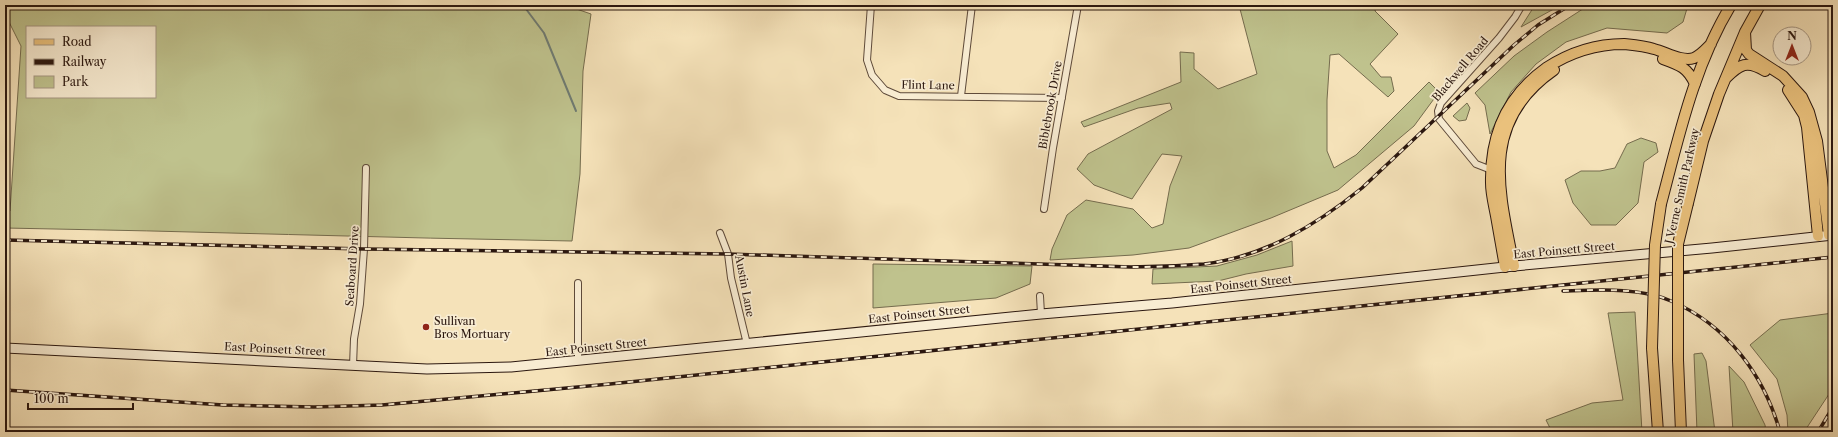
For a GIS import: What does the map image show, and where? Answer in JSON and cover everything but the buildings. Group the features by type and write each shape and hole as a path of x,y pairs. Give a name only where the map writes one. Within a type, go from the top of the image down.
{"main road":[{"name":"J Verne Smith Parkway","path":"1658,432 1652,348 1655,245 1661,204 1686,108 1711,44 1723,18 1732,5"},
{"name":"J Verne Smith Parkway","path":"1681,432 1678,360 1678,244 1703,141 1745,32 1760,5"},
{"path":"1745,32 1746,50 1749,54 1783,76 1802,97 1809,112 1817,141 1827,236"},
{"path":"1495,171 1492,158 1497,134 1512,103 1528,82 1556,62 1589,48 1624,44 1652,48 1690,59 1699,55 1711,44"},
{"path":"1509,267 1491,184 1504,137 1516,110 1538,84 1558,67 1570,62 1595,54 1612,51 1626,51 1647,54 1673,62 1684,68 1690,74 1695,84"},
{"path":"1726,78 1736,67 1749,64 1774,76 1794,97 1804,115 1808,127 1827,236"},
{"name":"East Poinsett Street","path":"5,348 353,366 427,369 483,368 578,361 1041,314 1172,303 1509,267 1827,236"}],"street":[{"name":"Flint Lane","path":"871,5 866,60 872,75 885,90 899,96 1062,98"},
{"path":"961,96 972,5"},
{"name":"Biblebrook Drive","path":"1044,209 1049,168 1078,5"},
{"name":"Blackwell Road","path":"1495,171 1476,164 1469,157 1439,119 1438,111 1442,103 1499,38 1522,5"},
{"name":"Seaboard Drive","path":"353,366 354,339 360,304 364,249 366,168"},
{"name":"Austin Lane","path":"720,233 728,254 731,278 747,344"},
{"path":"578,283 578,361"},
{"path":"1040,296 1041,314"}],"green space":[{"path":"5,5 565,5 591,14 583,71 580,174 572,241 5,228 5,212 10,211 21,46 5,14"},
{"path":"1244,5 1376,5 1375,11 1398,34 1370,64 1381,77 1391,77 1394,91 1388,97 1339,54 1330,55 1327,100 1327,151 1334,168 1356,155 1429,82 1439,92 1414,126 1338,190 1271,218 1189,248 1133,255 1050,260 1052,249 1067,215 1086,200 1133,209 1152,228 1163,224 1170,186 1182,156 1162,154 1132,199 1094,185 1077,169 1088,154 1172,109 1170,103 1138,108 1084,127 1081,122 1181,82 1180,52 1194,53 1194,69 1218,89 1257,74 1240,9"},
{"path":"1535,5 1561,5 1521,27"},
{"path":"1589,5 1688,5 1683,22 1667,33 1607,28 1566,42 1536,64 1511,92 1490,134 1485,105 1475,93 1514,56 1547,32"},
{"path":"1467,103 1470,108 1466,120 1459,121 1453,116"},
{"path":"1641,138 1656,143 1658,152 1644,162 1638,203 1616,225 1591,225 1573,203 1565,180 1581,171 1600,171 1615,168 1627,144"},
{"path":"1292,241 1293,266 1246,274 1218,281 1152,284 1153,269 1217,266 1257,255"},
{"path":"873,264 1032,266 1030,284 996,298 873,308"},
{"path":"1635,312 1642,432 1552,432 1546,420 1592,403 1623,400 1608,313"},
{"path":"1833,313 1833,388 1804,432 1788,432 1787,415 1777,379 1750,345 1780,320"},
{"path":"1702,353 1706,361 1715,432 1697,432 1694,354"},
{"path":"1729,366 1744,382 1765,425 1766,432 1733,432"}],"waterway":[{"path":"523,5 544,33 576,111"}],"railway":[{"path":"5,240 364,249 728,254 1131,267 1204,264 1226,260 1268,247 1308,226 1344,202 1362,188 1514,45 1538,25 1570,5"},
{"path":"5,390 223,405 314,407 382,405 610,384 1833,257"},
{"path":"1563,291 1618,290 1646,293 1671,301 1691,311 1726,338 1740,354 1764,391 1780,432"},
{"path":"1818,432 1833,407"},
{"path":"1830,432 1833,428"}],"place":[{"name":"Sullivan Bros Mortuary","path":"426,327"}]}
